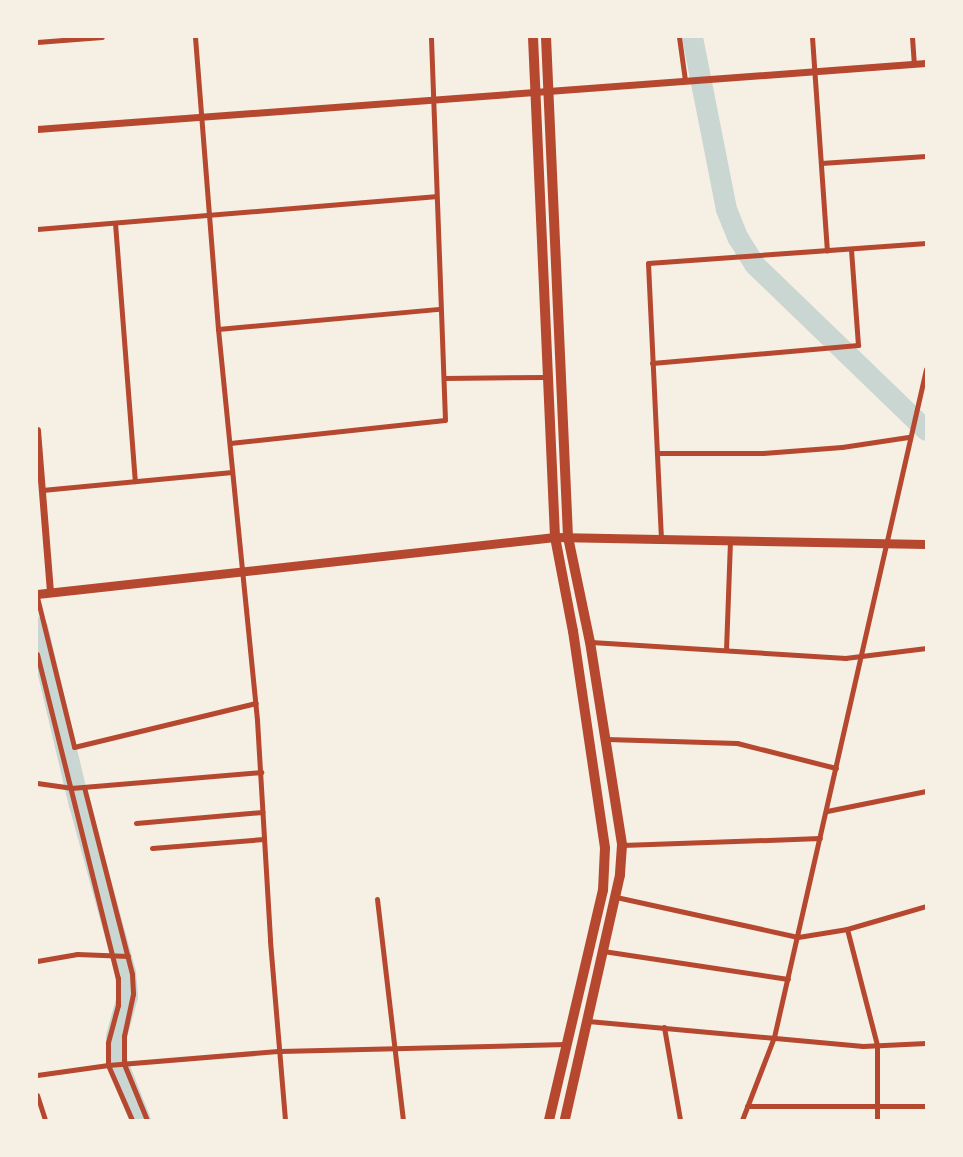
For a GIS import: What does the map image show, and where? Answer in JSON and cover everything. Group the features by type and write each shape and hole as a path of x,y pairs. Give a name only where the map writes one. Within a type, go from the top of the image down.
{"highway":[{"path":"533,37 555,537 573,631 605,848 603,890 549,1120"},
{"path":"546,37 568,537 590,642 622,845 616,897 565,1120"}],"main road":[{"path":"37,596 50,592 244,569 555,537 926,544"}],"street":[{"path":"37,42 102,37"},
{"path":"195,37 218,329 256,703 285,1120"},
{"path":"230,443 444,420 431,37"},
{"path":"679,37 689,79"},
{"path":"812,37 827,250"},
{"path":"912,37 914,63"},
{"path":"37,129 432,97 926,63"},
{"path":"821,163 926,156"},
{"path":"37,229 435,196"},
{"path":"115,223 135,481"},
{"path":"661,539 648,264 926,243"},
{"path":"652,363 858,345 851,249"},
{"path":"218,329 439,309"},
{"path":"742,1120 774,1037 862,656 908,437 926,369"},
{"path":"444,378 548,377"},
{"path":"37,430 50,592"},
{"path":"658,453 763,453 842,447 908,437"},
{"path":"42,490 232,472"},
{"path":"726,650 730,541"},
{"path":"37,596 74,747 256,703"},
{"path":"590,642 845,658 926,648"},
{"path":"37,654 39,671 112,954 119,992 108,1044 108,1065 132,1120"},
{"path":"607,739 737,743 836,768"},
{"path":"37,783 71,788 261,772"},
{"path":"84,787 128,956 133,994 124,1036 124,1064 147,1120"},
{"path":"827,811 926,791"},
{"path":"136,823 263,812"},
{"path":"622,845 820,838"},
{"path":"152,848 264,839"},
{"path":"616,897 798,937 847,929 926,906"},
{"path":"377,899 403,1120"},
{"path":"847,929 877,1045 877,1120"},
{"path":"603,951 788,979"},
{"path":"37,961 77,954 128,956"},
{"path":"587,1020 877,1045 926,1043"},
{"path":"664,1027 680,1120"},
{"path":"37,1075 108,1065 280,1051 566,1044"},
{"path":"37,1095 44,1120"},
{"path":"747,1106 926,1106"}],"waterway":[{"path":"692,37 726,209 738,238 754,264 926,430"},
{"path":"37,627 79,804 125,972 127,996 116,1036 116,1060 140,1120"}]}
